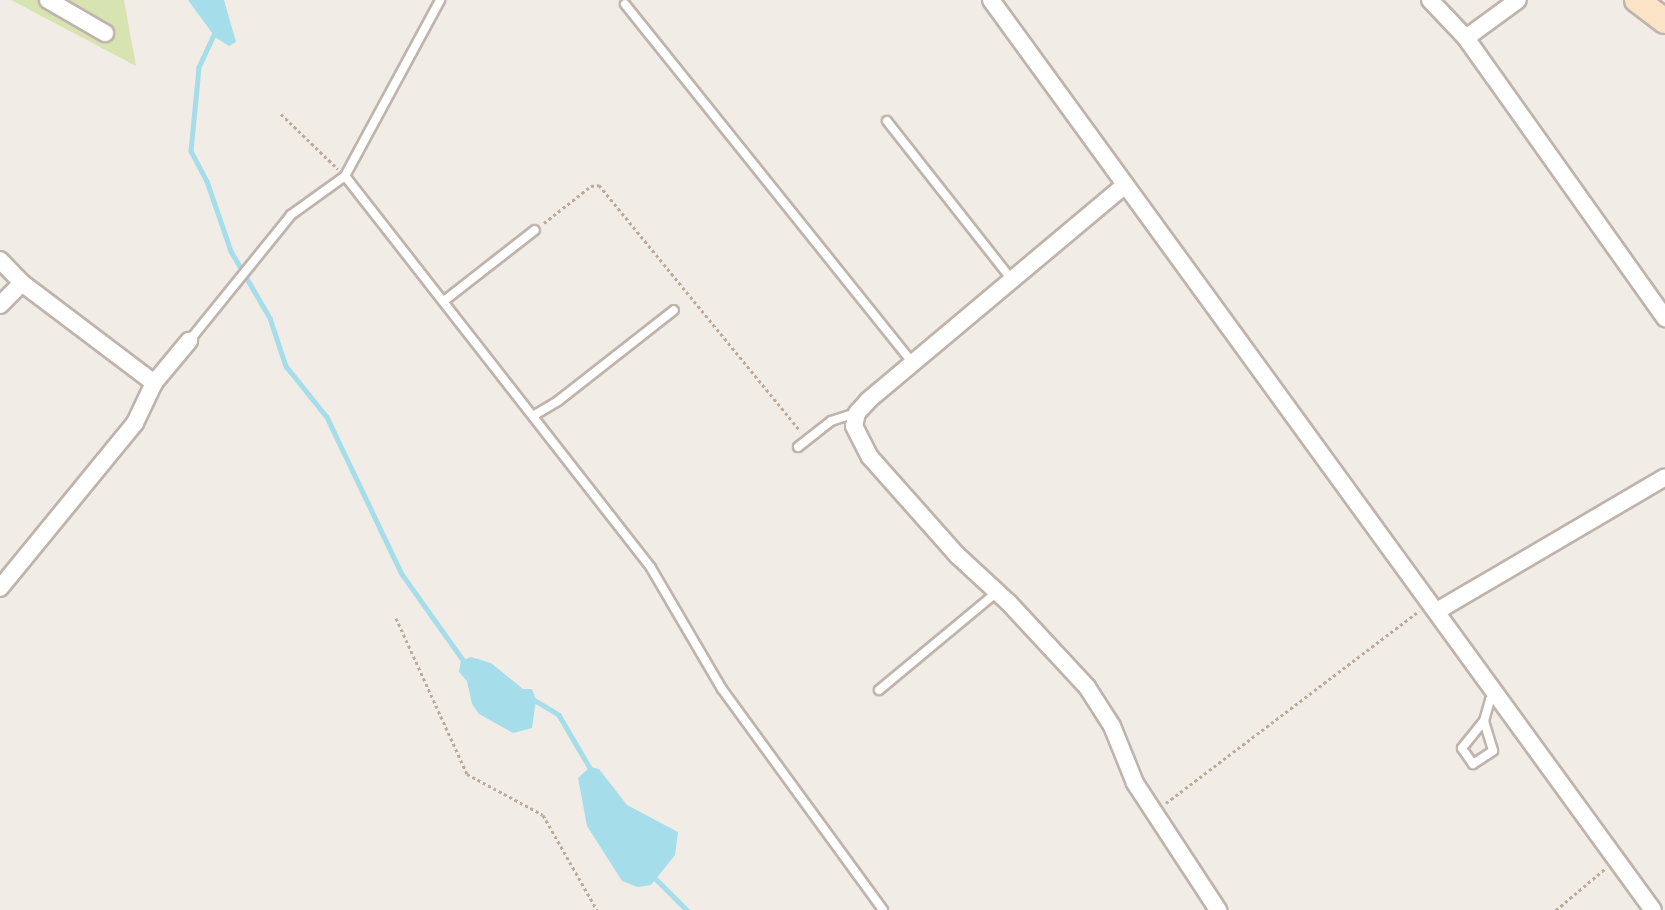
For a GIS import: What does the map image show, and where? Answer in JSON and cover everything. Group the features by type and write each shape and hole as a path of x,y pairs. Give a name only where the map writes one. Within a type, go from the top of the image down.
{"street":[{"path":"48,0 105,33"},
{"path":"991,0 1653,910"},
{"path":"1430,0 1467,38 1665,318"},
{"path":"1467,38 1518,0"},
{"path":"1637,0 1665,21"},
{"path":"1125,185 857,412 854,426 870,458 957,555 997,592 1100,705 1153,813 1218,910"},
{"path":"0,260 22,283 154,383"},
{"path":"0,305 22,283"},
{"path":"0,588 135,423 154,383 189,340"},
{"path":"1433,607 1665,477"}],"lane":[{"path":"189,340 291,215 345,176 435,17 440,0"},
{"path":"626,4 913,363"},
{"path":"887,121 1012,280"},
{"path":"345,176 651,568 722,689 883,910"},
{"path":"444,301 535,230"},
{"path":"533,416 558,401 674,310"},
{"path":"798,447 831,421 857,412"},
{"path":"879,690 997,592"},
{"path":"1484,721 1493,751 1473,764 1462,748 1484,721 1490,700 1497,694"}],"path":[{"path":"281,114 345,176"},
{"path":"535,230 591,186 599,185 797,431 813,435"},
{"path":"1153,813 1433,607"},
{"path":"396,618 467,774 543,814 597,910"},
{"path":"1556,910 1617,860"}],"green space":[{"path":"11,0 124,0 136,66"}],"water":[{"path":"188,0 224,0 236,42 229,46 215,37"},
{"path":"471,657 491,663 523,689 532,689 536,700 532,728 513,733 479,714 472,704 467,681 459,672 461,661"},
{"path":"590,767 599,769 627,805 678,832 675,855 651,885 638,887 622,881 587,826 578,778"}],"waterway":[{"path":"215,33 199,68 191,151 207,181 231,251 270,318 286,366 327,417 402,574 466,664"},
{"path":"531,698 559,715 593,773"},
{"path":"655,878 687,910"}]}
